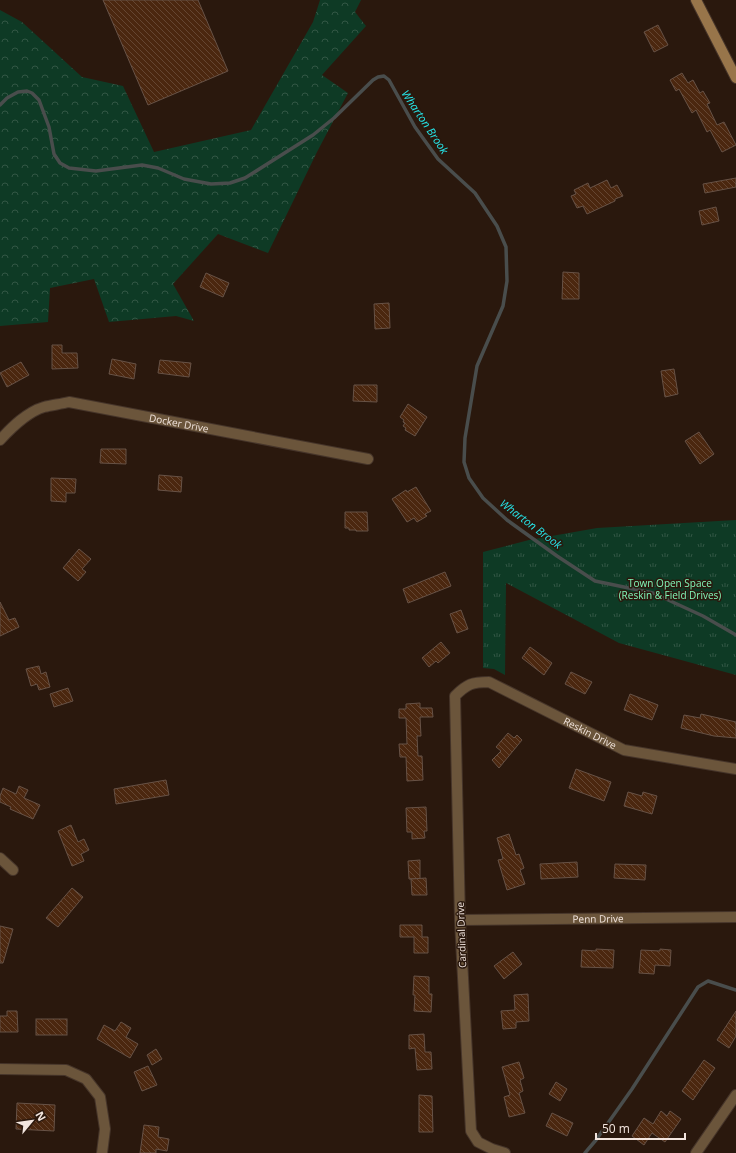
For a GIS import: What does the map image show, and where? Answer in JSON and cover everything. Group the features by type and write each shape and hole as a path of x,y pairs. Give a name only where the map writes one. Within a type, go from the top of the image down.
{"main road":[{"path":"696,0 736,78"}],"street":[{"name":"Docker Drive","path":"0,440 10,428 43,407 69,402 368,459"},
{"name":"Reskin Drive","path":"455,696 463,688 474,682 489,682 624,750 736,769"},
{"name":"Cardinal Drive","path":"455,696 460,920 471,1131 478,1142 492,1149 505,1153"},
{"path":"0,858 12,870"},
{"name":"Penn Drive","path":"460,920 736,917"},
{"path":"0,1069 66,1070 86,1079 100,1097 105,1129 102,1153"},
{"path":"696,1153 736,1095"}],"green space":[{"path":"320,0 361,0 355,12 366,26 322,75 348,93 317,152 268,253 218,234 173,284 194,321 176,316 109,322 94,279 50,288 48,322 0,326 0,10 22,22 82,77 123,86 154,152 251,130 313,22"},
{"name":"Town Open Space (Reskin & Field Drives)","path":"736,520 736,675 619,643 506,583 505,675 494,669 483,668 483,552 529,540 597,528"}],"building":[{"path":"103,0 198,0 228,71 148,105"},
{"path":"658,25 668,45 654,52 644,32"},
{"path":"682,73 688,83 693,80 700,93 703,91 710,103 707,104 717,125 724,122 736,145 722,152 710,130 707,132 696,110 692,113 679,89 676,91 670,80"},
{"path":"736,178 736,187 705,193 703,184"},
{"path":"607,180 611,188 617,185 623,196 587,214 583,206 577,208 571,196 576,194 574,190 588,183 590,188"},
{"path":"716,207 719,221 702,225 699,211"},
{"path":"563,272 579,273 579,299 562,299"},
{"path":"206,273 229,283 223,297 200,287"},
{"path":"389,303 390,328 375,329 374,304"},
{"path":"52,345 62,345 62,353 77,353 78,368 52,369"},
{"path":"112,359 136,364 134,379 109,374"},
{"path":"160,360 191,363 189,377 158,373"},
{"path":"21,362 29,375 7,387 0,373"},
{"path":"674,369 678,394 665,397 661,371"},
{"path":"354,385 377,385 377,402 353,401"},
{"path":"408,404 427,417 415,436 405,430 406,428 403,426 405,423 403,422 404,420 400,417"},
{"path":"699,432 714,454 700,464 685,441"},
{"path":"101,449 126,449 126,464 100,463"},
{"path":"159,475 182,477 181,492 158,490"},
{"path":"51,478 76,479 75,493 66,493 66,502 51,501"},
{"path":"416,487 431,511 425,514 427,516 417,522 414,518 407,522 392,499 406,490 407,492"},
{"path":"345,512 367,512 368,531 356,531 345,528"},
{"path":"79,549 91,559 82,569 86,572 78,581 63,568"},
{"path":"445,572 451,586 408,603 403,589"},
{"path":"0,602 9,620 15,618 19,627 0,636"},
{"path":"461,610 468,629 457,633 450,614"},
{"path":"441,642 450,653 438,663 436,661 429,667 422,658"},
{"path":"530,647 552,663 544,675 522,658"},
{"path":"39,666 41,674 46,672 50,687 39,690 37,684 31,686 26,669"},
{"path":"571,672 592,682 585,694 565,684"},
{"path":"68,688 73,701 54,707 50,694"},
{"path":"630,694 658,705 652,720 624,710"},
{"path":"420,703 420,708 432,708 433,717 420,717 421,736 417,736 418,756 422,756 423,780 407,781 406,757 400,757 399,744 407,744 406,718 399,718 399,709 406,709 406,704"},
{"path":"701,714 736,722 736,738 714,736 681,728 684,715 700,718"},
{"path":"508,733 514,738 517,735 522,740 499,768 492,760 501,751 496,747"},
{"path":"576,769 611,782 604,801 569,788"},
{"path":"166,780 169,795 116,804 114,789"},
{"path":"19,786 28,790 24,798 40,805 33,819 10,809 11,807 0,802 0,796 3,788 16,794"},
{"path":"628,792 642,796 643,792 657,796 652,814 624,806"},
{"path":"426,807 427,831 424,831 425,838 412,839 412,832 407,832 406,808"},
{"path":"71,825 78,842 84,839 89,850 81,854 84,861 72,866 58,831"},
{"path":"509,834 516,855 519,854 524,868 520,870 525,884 507,890 498,860 503,859 497,838"},
{"path":"420,860 420,879 409,879 408,861"},
{"path":"577,862 578,877 541,879 540,864"},
{"path":"615,864 646,865 645,880 614,878"},
{"path":"426,878 427,895 412,895 411,879"},
{"path":"72,888 83,897 58,927 46,918"},
{"path":"400,925 422,925 422,937 428,937 428,953 414,953 414,937 400,937"},
{"path":"0,926 13,929 3,963 0,963"},
{"path":"596,949 614,950 613,968 581,967 582,950 596,951"},
{"path":"660,949 671,950 670,966 655,965 654,974 639,973 641,950 660,951"},
{"path":"513,952 522,964 504,979 494,966"},
{"path":"414,976 429,977 429,994 432,994 431,1012 414,1011"},
{"path":"528,994 529,1021 516,1022 516,1028 503,1029 501,1011 515,1010 514,995"},
{"path":"7,1011 17,1011 18,1032 0,1032 0,1016 7,1016"},
{"path":"736,1011 736,1036 729,1048 717,1040"},
{"path":"36,1019 67,1019 67,1035 36,1035"},
{"path":"121,1022 131,1028 126,1037 138,1044 130,1058 97,1039 104,1025 115,1031"},
{"path":"424,1034 425,1052 431,1052 432,1069 417,1070 415,1048 409,1049 409,1035"},
{"path":"156,1049 162,1059 152,1065 147,1055"},
{"path":"704,1060 715,1068 693,1100 682,1091"},
{"path":"519,1062 524,1078 520,1080 523,1091 519,1093 525,1113 509,1117 504,1097 510,1095 502,1067"},
{"path":"148,1066 157,1085 142,1091 134,1072"},
{"path":"556,1082 567,1089 560,1101 549,1094"},
{"path":"419,1095 432,1096 433,1132 419,1132"},
{"path":"17,1103 55,1105 54,1131 16,1129"},
{"path":"661,1111 667,1116 670,1111 681,1119 665,1142 652,1133 644,1145 632,1136 644,1118 653,1124"},
{"path":"552,1113 573,1123 567,1136 546,1126"},
{"path":"144,1125 159,1127 158,1137 169,1139 167,1151 156,1149 156,1153 140,1153"}],"waterway":[{"name":"Wharton Brook","path":"0,105 7,98 18,92 27,91 32,93 39,100 49,127 54,154 60,163 69,168 96,171 142,165 158,168 184,179 211,184 230,183 245,178 313,135 334,118 373,80 384,76 389,80 415,127 438,159 475,193 497,226 506,247 507,281 503,306 477,366 465,438 464,462 469,478 483,498 507,520 595,581 653,593 703,616 736,635"},
{"path":"585,1153 632,1089 698,987 708,981 736,990"}]}
